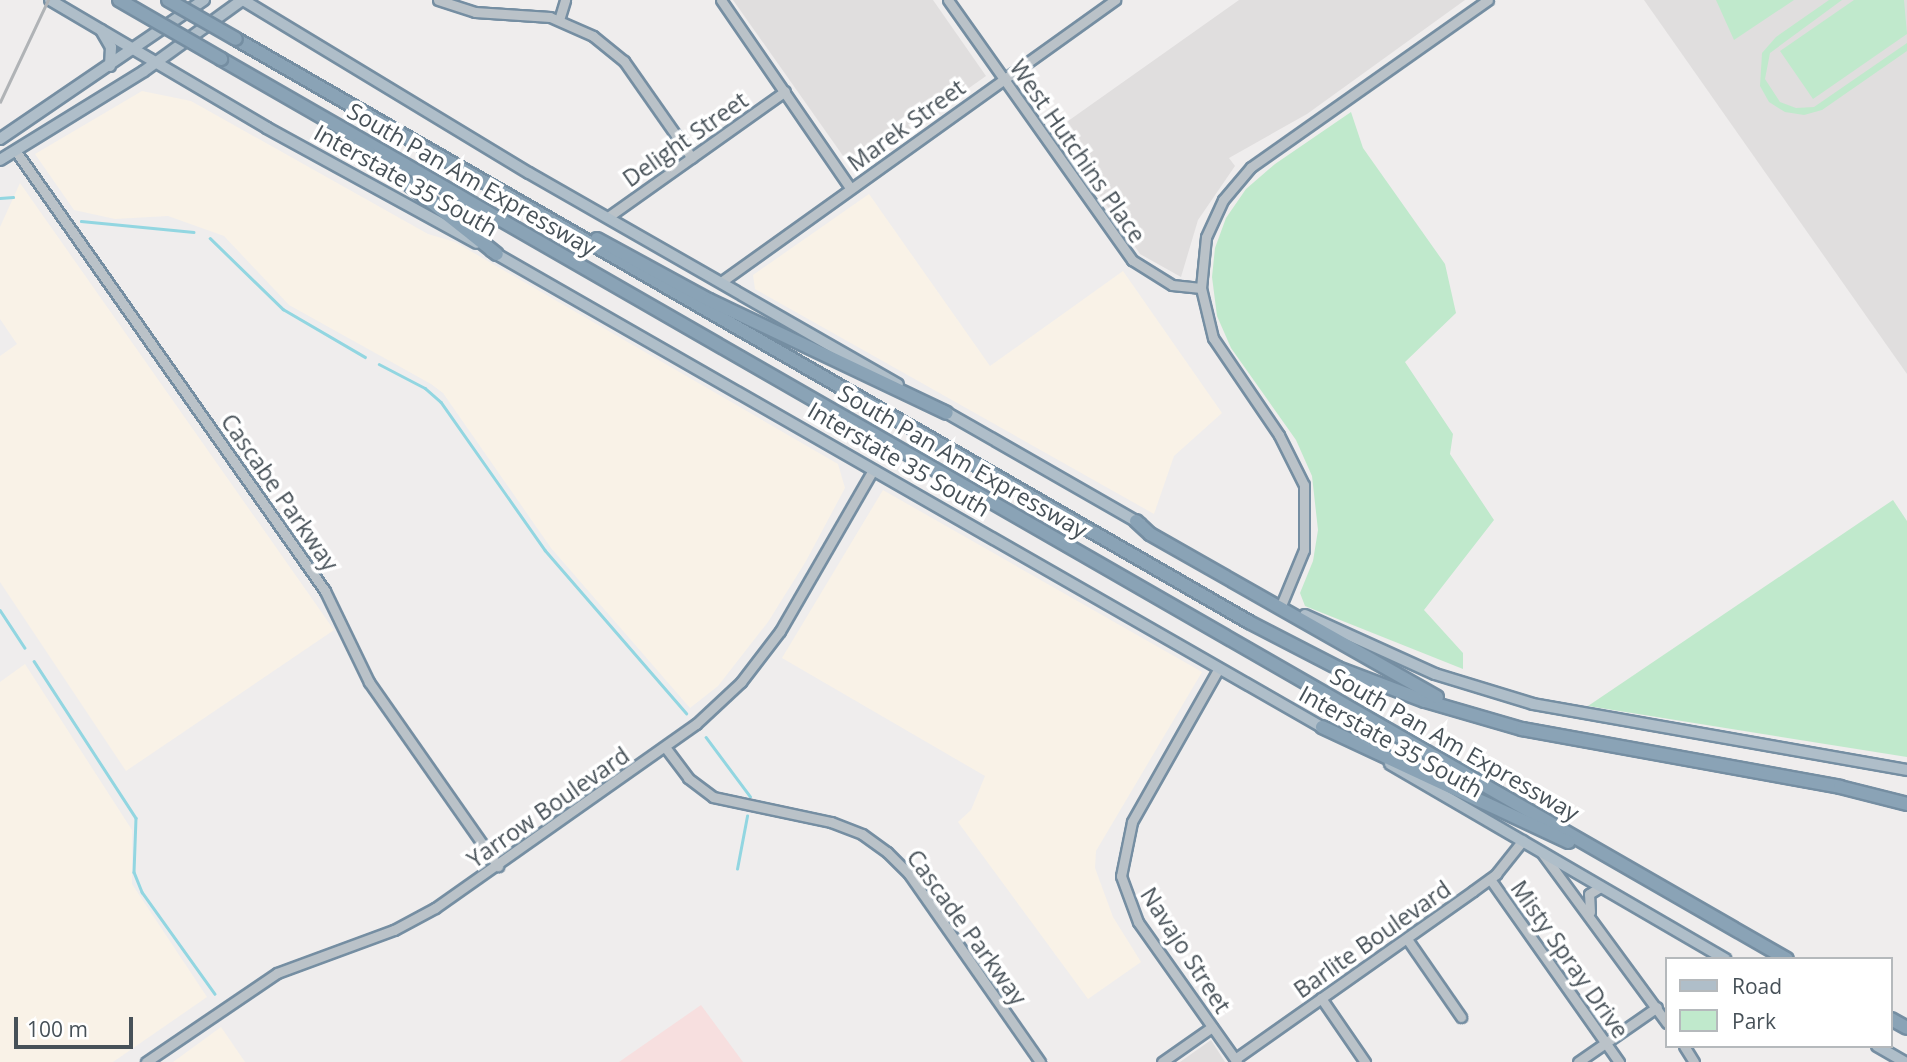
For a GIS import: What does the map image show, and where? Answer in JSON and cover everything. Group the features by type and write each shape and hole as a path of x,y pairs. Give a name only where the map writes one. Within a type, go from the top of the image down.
{"highway":[{"name":"South Pan Am Expressway","path":"119,0 1784,957"},
{"name":"South Pan Am Expressway","path":"168,0 1297,649 1392,690 1502,723 1840,787 1907,804"},
{"path":"331,122 497,254"},
{"path":"538,212 947,413"},
{"path":"1136,521 1150,534 1424,692 1502,723"},
{"path":"1322,727 1618,862"}],"main road":[{"name":"Interstate 35 South","path":"50,0 137,48 267,128 497,254 1722,957"},
{"path":"0,139 204,0"},
{"path":"0,160 159,61 242,0 608,218 1136,521 1282,603 1435,674 1533,704 1907,770"},
{"path":"265,0 268,15"},
{"path":"96,25 111,47 110,66"},
{"path":"1880,1048 1905,1062"}],"street":[{"path":"438,0 475,12 559,20 593,36 624,61 692,158"},
{"path":"559,20 565,0"},
{"path":"721,0 850,188"},
{"name":"West Hutchins Place","path":"948,0 1132,260 1172,285 1201,288"},
{"path":"1282,603 1304,550 1304,485 1279,435 1213,338 1201,288 1210,227 1236,182 1488,0"},
{"name":"Marek Street","path":"721,282 1110,1"},
{"name":"Delight Street","path":"608,218 785,92"},
{"name":"Cascabe Parkway","path":"15,150 326,591 369,682 498,866"},
{"name":"Yarrow Boulevard","path":"146,1062 277,973 405,925 498,866 665,747 716,707 765,651 873,470"},
{"name":"Navajo Street","path":"1219,668 1132,822 1121,876 1138,922 1236,1060"},
{"name":"Cascade Parkway","path":"665,747 688,778 713,797 831,822 862,834 887,852 909,874 1040,1062"},
{"name":"Barlite Boulevard","path":"1236,1060 1490,879 1523,841"},
{"path":"1542,853 1576,903 1590,912 1666,1021"},
{"name":"Misty Spray Drive","path":"1490,879 1619,1062"},
{"path":"1590,912 1589,894 1600,887"},
{"path":"1407,939 1461,1017"},
{"path":"1321,998 1365,1062"},
{"path":"1578,1062 1657,1007"},
{"path":"1162,1062 1212,1027"}],"shaded area":[{"path":"733,0 933,0 986,76 853,170"},
{"path":"1239,0 1465,0 1307,114 1229,158 1235,166 1198,220 1181,277 1140,254 1096,190 1102,184 1061,126"},
{"path":"1644,0 1907,0 1907,374"},
{"path":"142,91 191,101 428,234 455,242 838,464 845,488 806,561 768,622 718,686 690,708 551,548 443,393 431,384 289,305 224,236 168,216 115,219 74,210 35,154"},
{"path":"20,183 334,630 126,771 0,582 0,356 17,344 0,319 0,227"},
{"path":"869,194 990,366 1123,271 1222,413 1174,456 1154,514 755,289 753,275"},
{"path":"883,490 1202,672 1096,851 1095,868 1113,917 1141,962 1088,999 958,822 971,810 985,776 782,658"},
{"path":"25,664 132,830 132,884 207,997 113,1062 0,1062 0,682"},
{"path":"701,1005 743,1062 619,1062"},
{"path":"221,1027 245,1062 173,1062"},
{"path":"1211,1040 1225,1062 1180,1062"}],"green space":[{"path":"1716,0 1794,0 1734,40"},
{"path":"1829,0 1842,0 1770,53 1765,79 1780,102 1796,108 1814,107 1907,43 1907,51 1822,110 1804,115 1785,112 1769,102 1760,86 1762,53 1776,37"},
{"path":"1854,0 1904,0 1907,34 1813,99 1780,51"},
{"path":"1351,112 1363,148 1445,264 1456,313 1405,362 1453,434 1450,454 1494,520 1424,610 1463,653 1463,669 1305,606 1300,593 1313,561 1318,530 1312,476 1296,440 1231,348 1217,316 1212,277 1215,248 1226,218 1246,189 1275,164"},
{"path":"1893,500 1907,521 1907,757 1588,706"}],"waterway":[{"path":"0,198 13,197"},
{"path":"81,221 193,232"},
{"path":"210,238 283,309 365,357"},
{"path":"379,364 425,388 441,402 545,550 686,713"},
{"path":"0,610 25,648"},
{"path":"34,661 136,818 134,872 142,892 215,994"},
{"path":"706,737 750,796"},
{"path":"737,869 747,816"}],"railway":[{"path":"0,102 48,0"}]}
